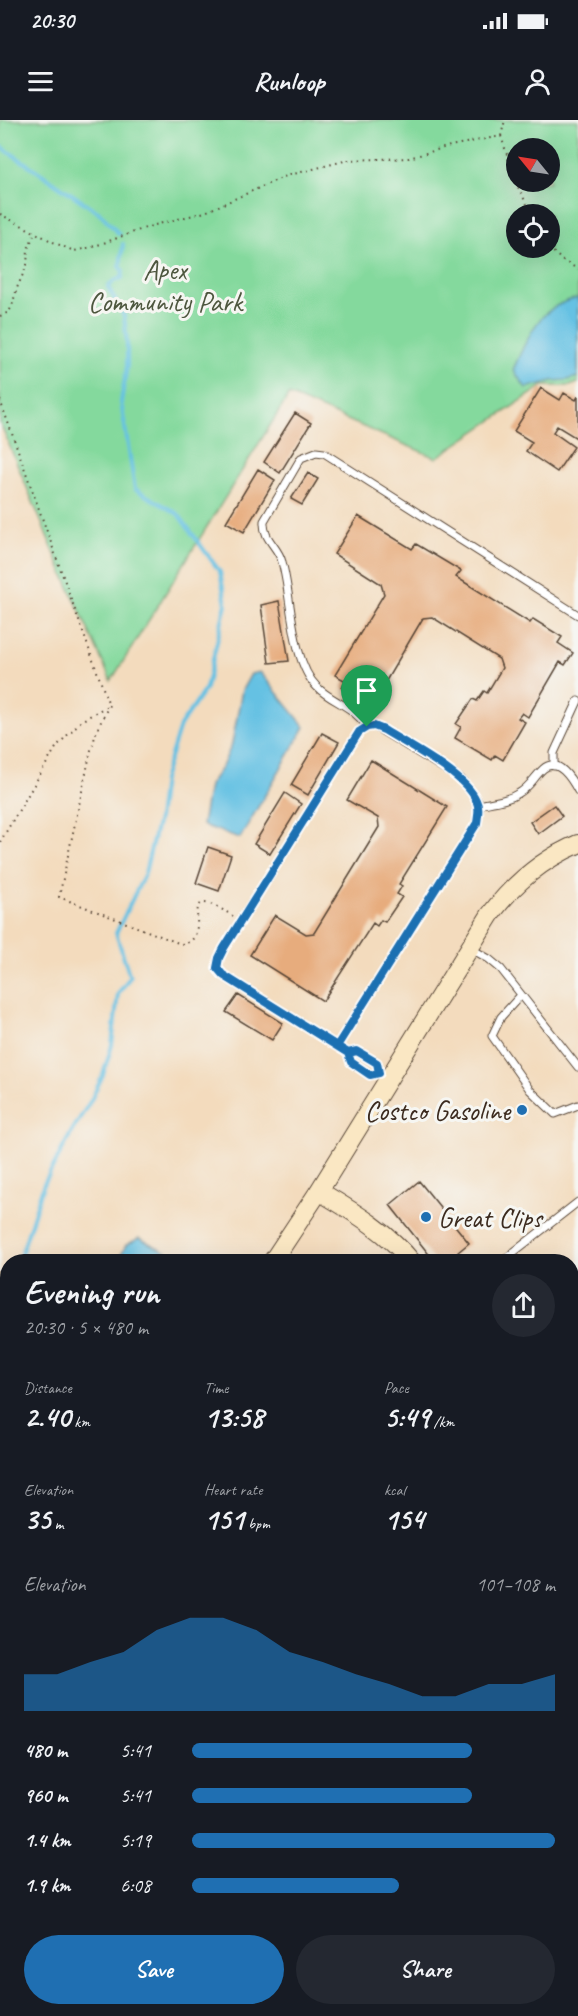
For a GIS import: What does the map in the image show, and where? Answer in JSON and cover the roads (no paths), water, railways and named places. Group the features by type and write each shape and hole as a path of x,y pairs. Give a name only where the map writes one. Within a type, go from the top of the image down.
{"street":[{"path":"277,1254 318,1191 384,1076 503,897 530,870 578,844"},
{"path":"318,1191 374,1226 405,1254"}],"lane":[{"path":"367,727 360,715 317,687 305,671 298,647 281,556 264,532 264,521 301,458 316,452 324,453 578,615"},
{"path":"554,766 554,753 578,701"},
{"path":"337,1046 477,823 479,810 471,791 461,779 374,726 359,732 241,921 219,958 217,968 223,975 348,1053 351,1062 370,1075 384,1076"},
{"path":"478,805 506,800 519,794 547,766 554,766 564,771 578,791"},
{"path":"469,948 501,969 578,1067"},
{"path":"520,995 501,1017 492,1036 530,1090 555,1114 578,1105"},
{"path":"348,1053 357,1051 377,1063 384,1076"},
{"path":"511,1254 578,1202"}],"water":[{"path":"578,298 578,377 526,388 513,370 530,335 536,325 553,308"},
{"path":"260,672 305,727 240,838 202,825 209,785 222,767 232,744 242,690 251,674"},
{"path":"139,1238 170,1254 122,1254 126,1245"}],"waterway":[{"path":"0,146 101,214 119,234"},
{"path":"21,1254 43,1186 103,1075 112,1045 118,994 130,977 116,933 145,873 158,819 163,780 180,726 206,688 226,604 220,572 178,514 135,489 121,402 127,366 124,316 108,287 114,281 122,278 123,271 120,266 123,244"}],"place":[{"name":"Costco Gasoline","path":"522,1110"},
{"name":"Great Clips","path":"426,1217"}],"park label":[{"name":"Apex Community Park","path":"165,285"}]}
